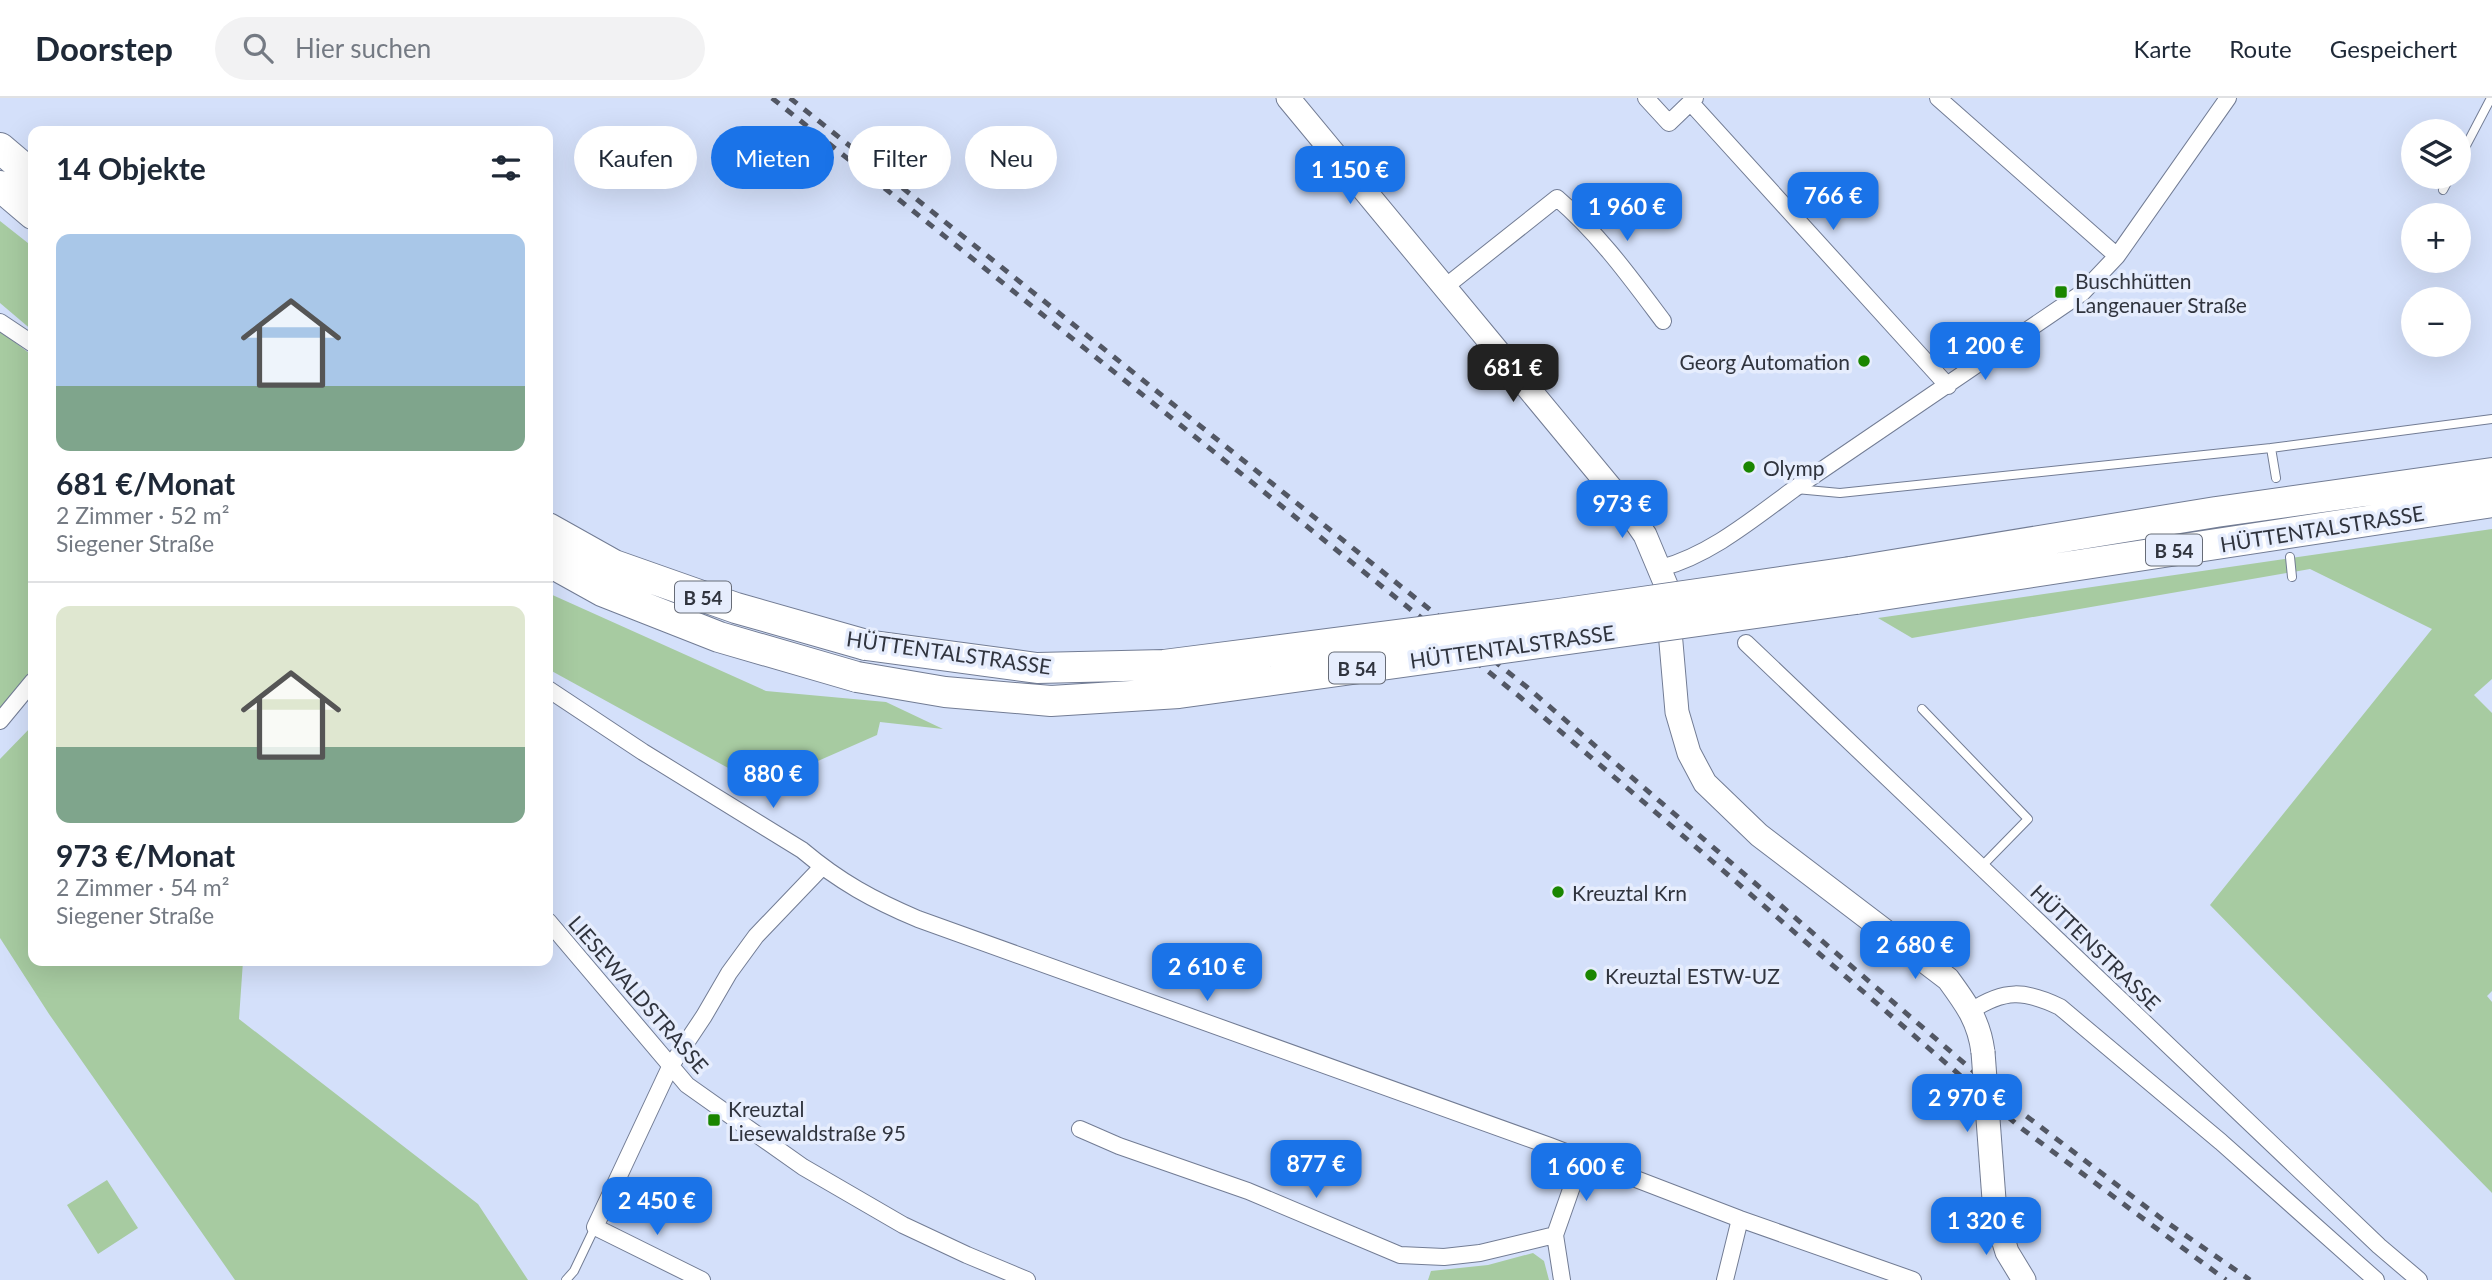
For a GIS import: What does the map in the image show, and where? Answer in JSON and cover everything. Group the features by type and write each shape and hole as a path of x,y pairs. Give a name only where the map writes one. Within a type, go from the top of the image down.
{"highway":[{"path":"0,148 28,172"},
{"path":"0,186 28,210"},
{"name":"HÜTTENTALSTRASSE","path":"553,531 614,565 736,608 866,645 1037,668 1164,665 1559,614 1853,586 2216,512 2492,473"},
{"name":"HÜTTENTALSTRASSE","path":"553,564 602,591 719,638 857,677 945,692 1051,701 1179,693 1853,586 2492,502"}],"main road":[{"path":"1289,98 1620,499 1645,535 1661,568 1669,604 1677,712 1689,753 1705,783 1759,835 1948,979 1971,1011 1980,1031 1983,1052 1995,1213 2007,1252 2023,1280"}],"street":[{"path":"1646,98 1669,123 1693,100 1948,386"},
{"path":"1938,98 2117,256"},
{"path":"1661,568 1682,562 1752,520 2082,293 2117,256 2228,98"},
{"path":"1445,287 1557,198 1608,248 1663,321"},
{"path":"0,321 28,341"},
{"name":"HÜTTENSTRASSE","path":"1746,643 2379,1246 2419,1280"},
{"path":"0,721 28,687"},
{"path":"553,692 643,752 802,850 822,867 872,899 918,919 1913,1280"},
{"path":"702,1280 595,1227 670,1067 741,954 822,867"},
{"name":"LIESEWALDSTRASSE","path":"553,927 687,1085 803,1167 903,1225 1027,1280"},
{"path":"1971,1011 1988,1000 2010,994 2036,996 2060,1007 2221,1142 2376,1280"},
{"path":"1080,1129 1119,1146 1248,1191 1400,1255 1444,1257 1480,1253 1555,1235"},
{"path":"1562,1280 1555,1235 1582,1158"},
{"path":"1725,1280 1740,1219"}],"lane":[{"path":"2471,136 2491,98"},
{"path":"1794,489 1840,493 2271,449 2492,419"},
{"path":"2271,449 2276,478"},
{"path":"2290,558 2292,577"},
{"path":"1922,709 2028,820 1981,867"},
{"path":"566,1280 574,1271 595,1227"}],"green space":[{"path":"0,221 28,243 28,327 0,303"},
{"path":"0,331 28,352 28,680 0,713"},
{"path":"2492,529 2492,679 2474,695 2492,713 2492,991 2487,996 2492,1002 2492,1193 2210,905 2432,629 2310,569 1912,638 1878,618"},
{"path":"553,595 766,691 886,702 943,729 880,722 877,735 761,786 553,672"},
{"path":"28,730 28,966 243,966 239,1019 478,1204 528,1280 235,1280 49,1014 0,938 0,759"},
{"path":"107,1180 138,1228 98,1254 67,1205"},
{"path":"1533,1253 1544,1261 1549,1280 1428,1280 1431,1271 1488,1265"}],"railway":[{"path":"772,98 1520,697 2021,1128 2226,1280"},
{"path":"790,98 1528,688 2021,1112 2162,1219 2250,1280"}],"place":[{"name":"Buschhütten Langenauer Straße","path":"2061,292"},
{"name":"Georg Automation","path":"1864,361"},
{"name":"Olymp","path":"1749,467"},
{"name":"Kreuztal Krn","path":"1558,892"},
{"name":"Kreuztal ESTW-UZ","path":"1591,975"},
{"name":"Kreuztal Liesewaldstraße 95","path":"714,1120"}]}
